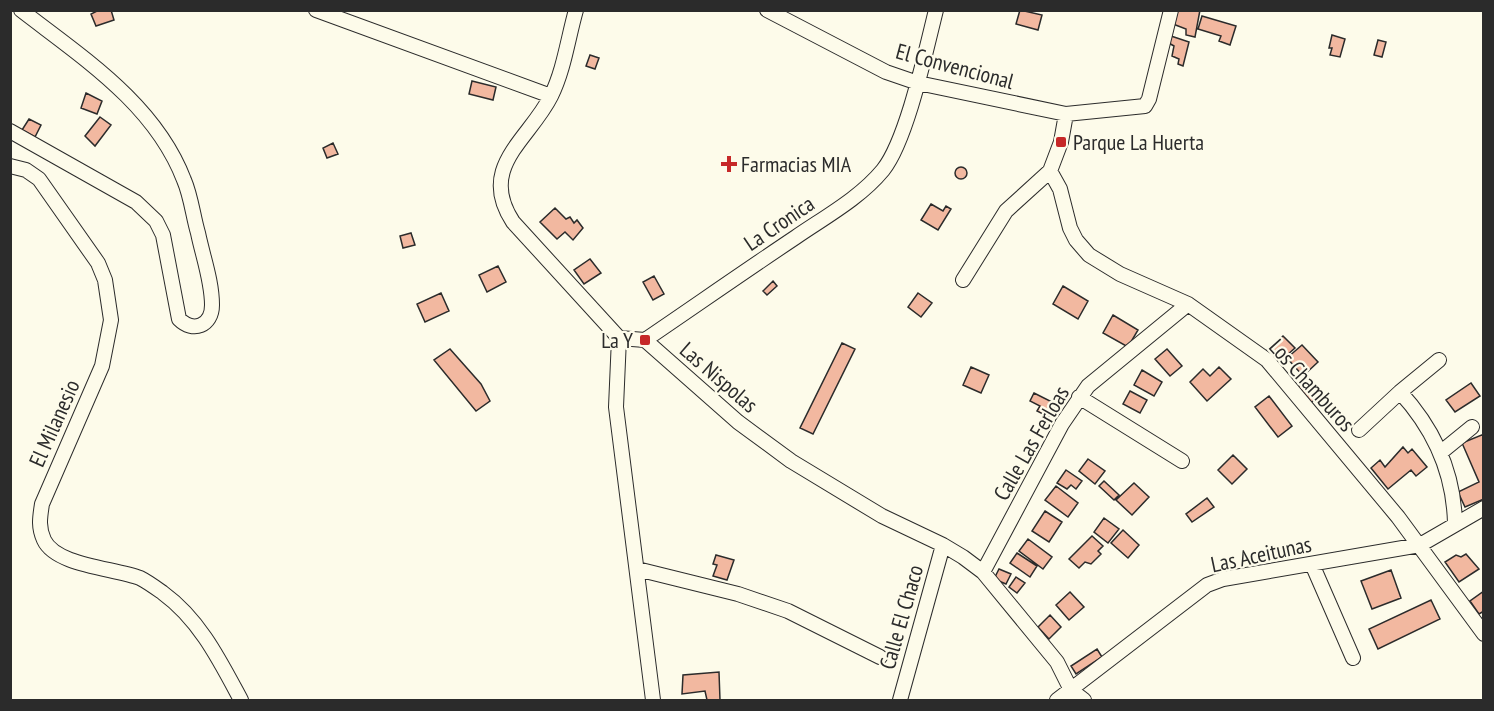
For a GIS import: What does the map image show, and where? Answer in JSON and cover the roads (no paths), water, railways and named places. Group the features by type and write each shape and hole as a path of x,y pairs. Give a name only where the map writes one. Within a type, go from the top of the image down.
{"street":[{"path":"10,132 136,202 156,222 163,235 179,319 187,327 196,328 206,322 212,309 212,290 185,181 170,148 143,112 100,72 21,10"},
{"path":"316,10 551,96"},
{"path":"576,10 551,96 507,158 501,176 502,206 532,243 619,338 645,340"},
{"name":"El Convencional","path":"767,10 886,72 918,82 1066,114 1145,106 1149,99 1171,10"},
{"name":"La Cronica","path":"645,340 862,190 884,169 897,141 918,82 936,10"},
{"path":"963,280 1006,212 1050,171 1061,142 1066,114"},
{"name":"El Milanesio","path":"10,166 26,170 39,179 98,263 105,280 111,320 102,366 42,504 39,525 44,542 61,556 142,579 165,594 195,622 220,660 240,700"},
{"name":"Los Chamburos","path":"1050,171 1060,189 1070,228 1076,240 1089,255 1120,274 1188,304 1267,360 1420,545 1484,634"},
{"name":"Calle Las Ferloas","path":"982,572 1079,397 1088,386 1188,304"},
{"path":"619,338 616,407 652,700"},
{"name":"Las Nispolas","path":"645,340 738,422 791,461 882,516 943,544 982,572 1057,662 1071,690 1084,700"},
{"path":"1359,430 1439,360"},
{"path":"1400,392 1415,409 1440,453 1455,495 1455,524"},
{"path":"1079,397 1182,461"},
{"path":"1440,453 1472,427"},
{"name":"Las Aceitunas","path":"1057,700 1207,585 1223,579 1420,545 1484,508"},
{"name":"Calle El Chaco","path":"900,700 943,544"},
{"path":"1312,564 1353,658"},
{"path":"637,569 738,594 788,611 880,657"}],"place":[{"name":"Parque La Huerta","path":"1061,142"},
{"name":"Farmacias MIA","path":"729,164"},
{"name":"La Y","path":"645,340"}]}
